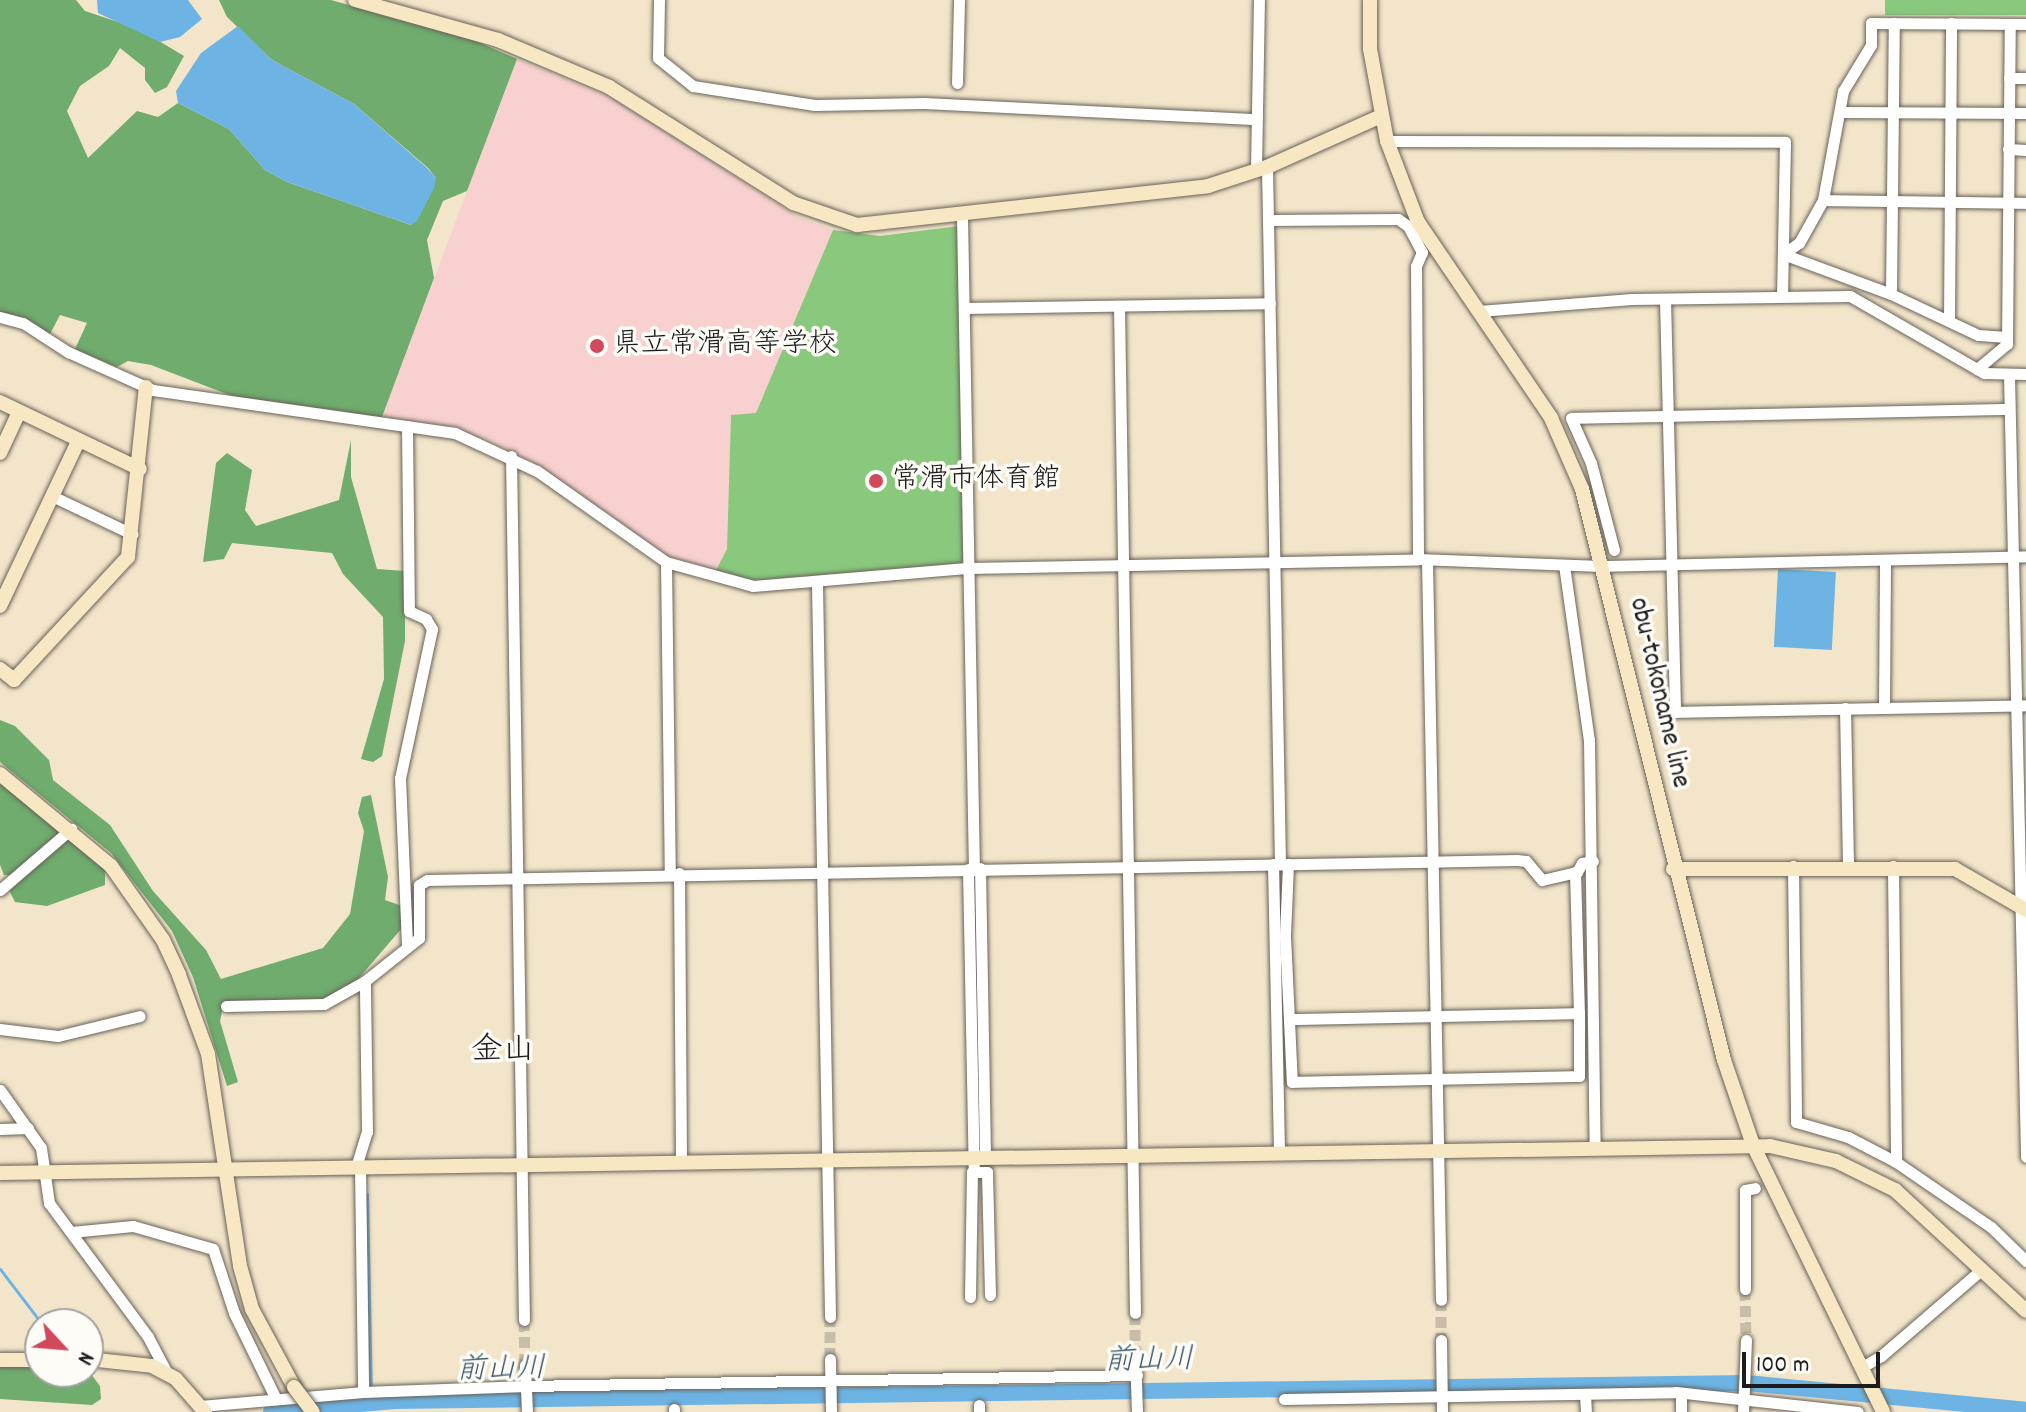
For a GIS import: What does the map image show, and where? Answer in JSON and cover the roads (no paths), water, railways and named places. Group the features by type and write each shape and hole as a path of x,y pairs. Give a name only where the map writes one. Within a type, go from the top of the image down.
{"street":[{"path":"355,0 498,40 609,87 793,203 827,218 876,226 1208,186 1262,168 1379,117"},
{"path":"659,0 658,58 693,86 815,105 924,103 1257,119"},
{"path":"957,83 959,0"},
{"path":"1259,0 1257,119 1268,220 1281,864 1279,1152"},
{"name":"obu-tokoname line","path":"1370,0 1379,117 1418,222 1551,418 1582,489 1673,869 1724,1060 1753,1145 1882,1410"},
{"path":"1783,254 1799,243 1823,200 1847,83 1871,45 1871,23 2026,24"},
{"path":"1891,294 1894,23"},
{"path":"1949,321 1951,23"},
{"path":"1977,369 2007,345 2010,24"},
{"path":"2009,78 2026,78"},
{"path":"1841,112 2026,113"},
{"path":"1387,141 1785,142 1782,296"},
{"path":"2008,149 2026,150"},
{"path":"1823,200 2026,203"},
{"path":"962,216 977,1162 970,1297"},
{"path":"1268,220 1398,219 1408,226 1422,252 1416,266 1433,861 1441,1300"},
{"path":"1783,254 1891,294 1978,335 2007,337"},
{"path":"1479,311 1665,299 1850,296 1977,369 2009,375 2026,374"},
{"path":"1665,299 1675,712 2021,705"},
{"path":"964,308 1270,303"},
{"path":"1119,306 1135,1313"},
{"path":"0,317 23,323 68,352 146,387 455,433 511,456 666,562 753,586 817,584 969,568 1422,560 1601,566 2026,556"},
{"path":"2009,375 2012,557 2021,705 2026,1157"},
{"path":"0,669 14,680 128,557 140,469 146,387"},
{"path":"0,402 78,442 140,469"},
{"path":"1614,550 1594,473 1571,418 2009,409"},
{"path":"0,453 19,412"},
{"path":"407,426 409,611 426,619 432,629 400,778 407,945"},
{"path":"0,606 78,442"},
{"path":"511,456 524,1320"},
{"path":"52,496 132,534"},
{"path":"1884,707 1885,560"},
{"path":"666,562 681,1161"},
{"path":"1564,565 1589,740 1595,1146"},
{"path":"817,584 830,1317"},
{"path":"1845,708 1848,865"},
{"path":"0,774 71,829 111,866 141,906 179,975 208,1054 230,1220 252,1309 294,1387 313,1412"},
{"path":"0,890 71,829"},
{"path":"226,1006 324,1004 365,981 420,936 421,882 674,873 1433,861 1526,861 1542,880 1575,872 1593,861"},
{"path":"1281,864 1292,1082 1579,1076 1575,872"},
{"path":"1673,869 1848,865 1955,869 2023,908"},
{"path":"1793,866 1796,1122 1848,1137 1896,1162 1991,1227 2026,1261"},
{"path":"1893,866 1896,1162"},
{"path":"363,1392 358,1167 367,1132 365,981"},
{"path":"1291,1019 1579,1013"},
{"path":"0,1029 58,1036 140,1016"},
{"path":"0,1090 41,1148 49,1203 148,1337 167,1373 203,1410 276,1399 363,1392 1137,1378"},
{"path":"0,1129 28,1128"},
{"path":"0,1173 827,1159 977,1162 1132,1154 1753,1145 1813,1153 1876,1178 1913,1204 2026,1311"},
{"path":"977,1162 987,1172 990,1295"},
{"path":"1745,1289 1745,1190 1755,1188"},
{"path":"71,1232 133,1226 213,1249 234,1313 276,1399"},
{"path":"1862,1367 1881,1356 1982,1269"},
{"path":"1441,1340 1442,1402"},
{"path":"1743,1404 1746,1340"},
{"path":"1135,1355 1137,1406"},
{"path":"830,1359 831,1408"},
{"path":"0,1360 24,1360"},
{"path":"104,1360 138,1362 167,1373"},
{"path":"525,1365 527,1410"},
{"path":"1585,1394 1586,1412"},
{"path":"1284,1399 1442,1402 1585,1394 1681,1394 1743,1404 1858,1412"},
{"path":"1681,1394 1681,1412"}],"water":[{"path":"97,0 188,0 202,19 180,37 160,42 98,13"},
{"path":"238,26 272,60 354,104 427,168 436,178 417,221 411,225 287,182 265,170 229,129 178,103 176,91 201,53"},
{"path":"1778,569 1836,572 1832,650 1774,647"}],"waterway":[{"path":"367,1194 371,1402"},
{"name":"前山川","path":"0,1269 30,1308"},
{"name":"前山川","path":"271,1412 395,1401 1747,1383 2026,1410"}],"tunnel":[{"path":"1745,1289 1746,1340"},
{"path":"1441,1300 1441,1340"},
{"path":"1135,1313 1135,1355"},
{"path":"830,1317 830,1359"},
{"path":"524,1320 525,1365"}],"place":[{"name":"県立常滑高等学校","path":"597,346"},
{"name":"常滑市体育館","path":"876,481"}],"district":[{"name":"金山","path":"503,1052"}]}
